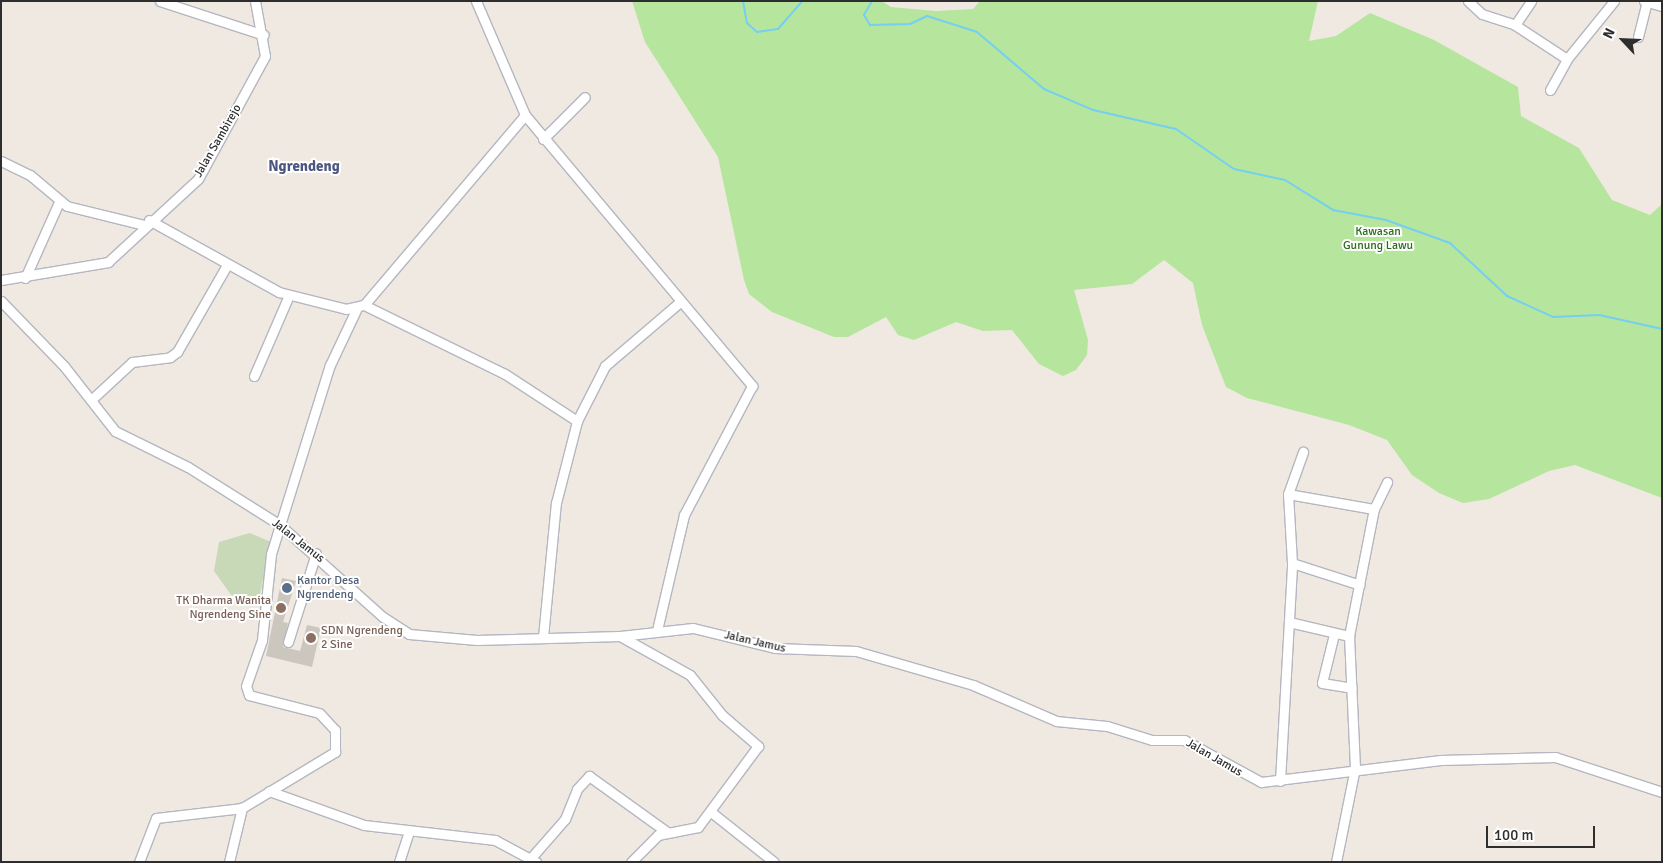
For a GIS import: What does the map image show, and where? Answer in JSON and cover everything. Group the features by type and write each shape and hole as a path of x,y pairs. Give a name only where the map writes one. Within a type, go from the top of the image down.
{"street":[{"path":"160,1 264,36"},
{"name":"Jalan Sambirejo","path":"1,280 24,278 108,262 146,222 202,174 263,62 264,36 255,1"},
{"path":"476,1 525,115 680,302 746,375 752,391 684,515 657,630"},
{"path":"1468,1 1493,19 1515,25 1567,59"},
{"path":"1515,25 1531,1"},
{"path":"1550,90 1567,59 1614,1"},
{"path":"1638,37 1646,2 1662,6"},
{"path":"543,139 585,97"},
{"path":"139,862 156,818 242,808 330,758 337,744 335,730 319,713 246,692 262,640 271,554 330,365 360,307 525,115"},
{"path":"1,161 30,175 59,202 146,222 289,295 360,307 505,374 577,421"},
{"path":"24,278 59,202"},
{"path":"91,400 132,362 170,357 177,352 227,265"},
{"path":"254,376 289,295"},
{"name":"Jalan Jamus","path":"1,301 127,440 188,467 280,525 316,553 382,617 409,634 442,640 543,636 620,636 657,630 694,628 774,648 856,652 974,685 1056,720 1107,726 1152,740 1184,740 1253,780 1280,781 1355,768 1441,760 1555,757 1662,792"},
{"path":"543,636 556,503 577,421 605,366 680,302"},
{"path":"1280,781 1292,563 1288,494 1302,452"},
{"path":"1336,862 1355,768 1349,636 1374,509 1387,482"},
{"path":"1288,494 1374,509"},
{"path":"288,642 316,553"},
{"path":"1292,563 1360,585"},
{"path":"1289,622 1349,636"},
{"path":"1334,634 1322,684 1352,688"},
{"path":"620,636 690,675 722,715 758,746 711,812 693,830 667,832 653,838 631,862"},
{"path":"270,792 348,820 409,832 484,837 533,860 566,819 587,776 667,832"},
{"path":"229,862 242,808"},
{"path":"711,812 774,862"},
{"path":"399,862 409,832"}],"green space":[{"name":"Kawasan Gunung Lawu","path":"632,1 882,1 891,7 936,11 973,9 980,1 1318,1 1309,41 1336,36 1370,13 1434,40 1518,87 1521,116 1579,148 1612,200 1650,215 1662,204 1662,498 1575,465 1549,471 1489,499 1463,503 1439,493 1412,475 1387,440 1349,425 1247,398 1226,387 1202,325 1193,283 1164,260 1132,284 1074,290 1088,340 1087,355 1076,370 1063,376 1039,364 1012,330 983,331 956,322 914,340 898,335 886,317 848,337 834,337 772,312 749,294 744,280 718,157 645,42"},
{"path":"250,533 271,542 258,603 231,595 214,571 219,542"}],"building":[{"name":"SDN Ngrendeng 2 Sine","path":"282,578 296,581 283,622 288,623 283,647 300,651 307,625 321,628 312,667 266,656"}],"waterway":[{"path":"743,1 747,23 757,32 778,29 802,1"},
{"path":"872,1 864,15 870,25 910,24 927,16 977,32 1044,89 1093,110 1176,129 1234,169 1285,180 1333,210 1386,220 1450,243 1507,296 1553,317 1599,315 1662,329"}],"place":[{"name":"Kantor Desa Ngrendeng","path":"287,588"},
{"name":"TK Dharma Wanita Ngrendeng Sine","path":"281,608"},
{"name":"SDN Ngrendeng 2 Sine","path":"311,638"}],"district":[{"name":"Ngrendeng","path":"304,167"}]}
